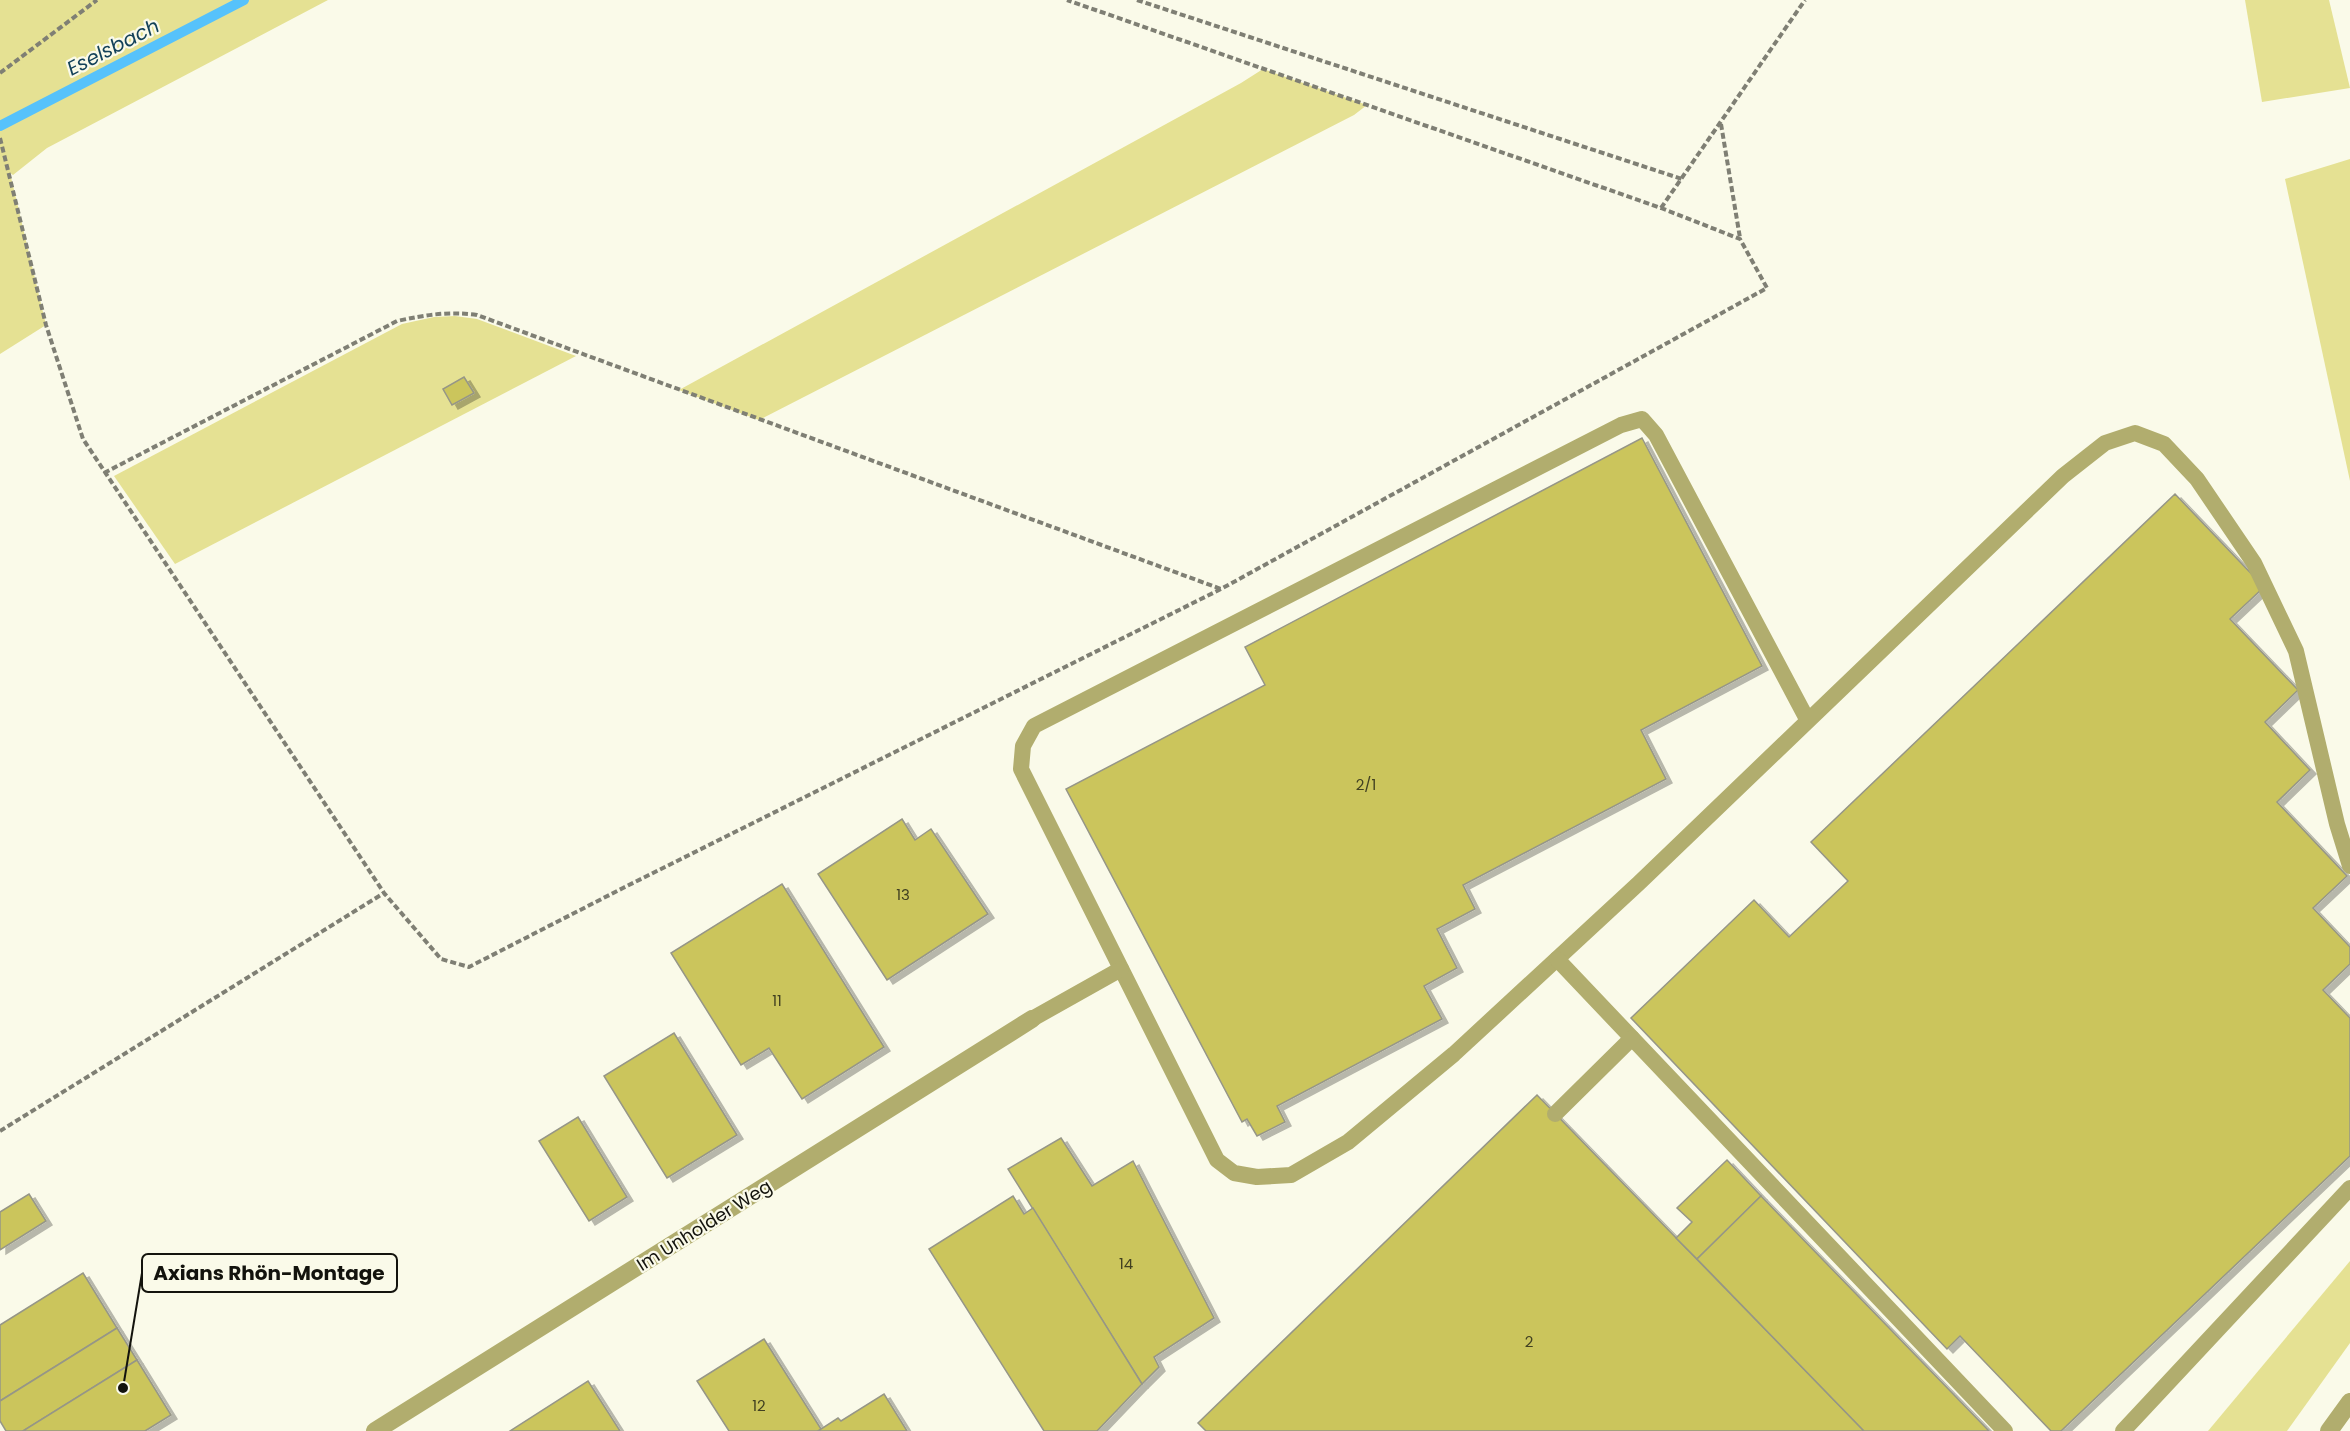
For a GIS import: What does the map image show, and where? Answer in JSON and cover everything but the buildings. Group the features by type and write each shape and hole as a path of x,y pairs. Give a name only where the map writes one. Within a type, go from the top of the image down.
{"street":[{"name":"Im Unholder Weg","path":"375,1431 1032,1019"},
{"path":"2329,1431 2350,1402"}],"lane":[{"path":"1808,721 1656,435 1642,419 1621,425 1034,726 1023,746 1021,769 1217,1160 1234,1173 1257,1177 1291,1175 1348,1142 1454,1054 1557,959 1808,721 2064,476 2105,443 2135,433 2164,444 2197,479 2254,563 2296,651 2337,824 2350,866"},
{"path":"1557,959 2005,1431"},
{"path":"1032,1019 1121,969"},
{"path":"1556,1114 1632,1038"},
{"path":"2123,1431 2350,1188"}],"path":[{"path":"0,73 97,0"},
{"path":"1070,0 1661,208 1740,238"},
{"path":"1137,0 1682,179"},
{"path":"1661,208 1805,0"},
{"path":"0,138 46,325 83,439 384,893 441,959 469,967 633,882 1221,589 1767,288 1740,238 1720,123"},
{"path":"104,473 397,321 432,313 455,312 477,315 1221,589"},
{"path":"0,1131 384,893"}],"shaded area":[{"path":"0,0 328,0 47,148 13,175 10,173 46,325 0,354"},
{"path":"2245,0 2329,0 2350,88 2262,102"},
{"path":"1263,69 1367,105 1354,115 759,420 679,390 1241,83"},
{"path":"2350,159 2350,481 2285,179"},
{"path":"455,316 477,319 576,356 175,564 114,476 402,324 434,317"},
{"path":"2350,1261 2350,1343 2287,1431 2208,1431"}],"waterway":[{"name":"Eselsbach","path":"0,126 244,0"}],"place":[{"name":"Axians Rhön-Montage","path":"123,1388"}]}
